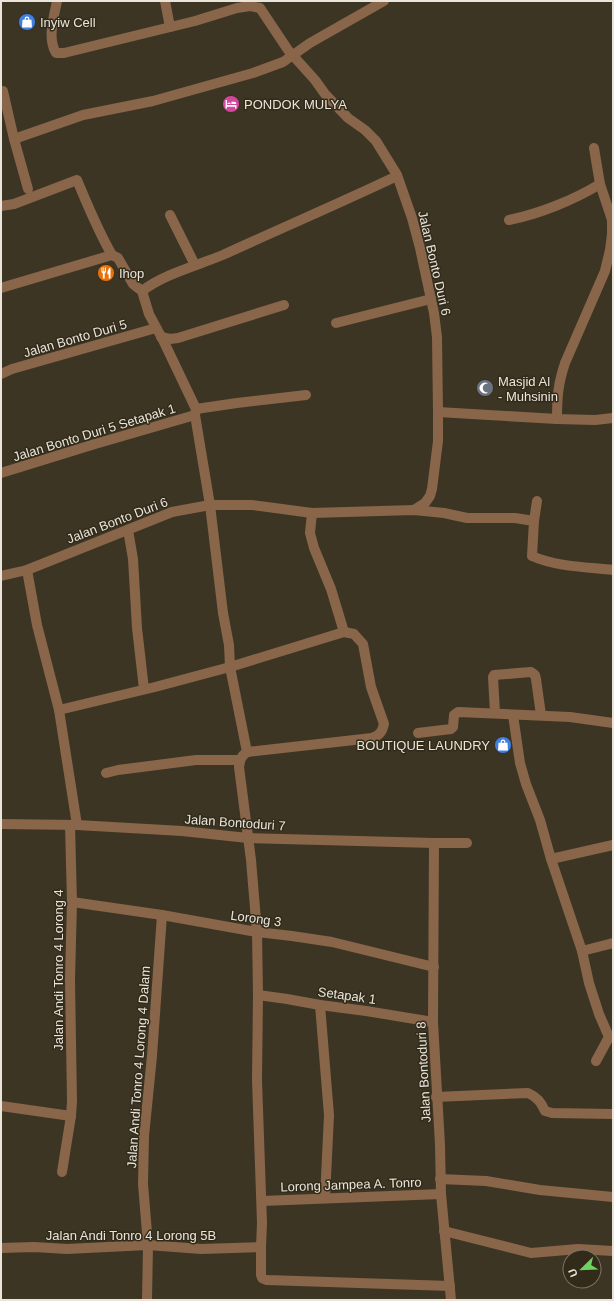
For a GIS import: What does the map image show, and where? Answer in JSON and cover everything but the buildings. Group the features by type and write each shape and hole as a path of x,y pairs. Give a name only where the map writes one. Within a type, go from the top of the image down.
{"street":[{"path":"57,1 52,28 52,47 56,53 64,53 170,27 165,1"},
{"path":"14,139 83,115 153,101 253,73 283,62 310,43 384,1"},
{"name":"Jalan Bonto Duri 6","path":"170,27 237,8 250,6 260,8 288,50 336,106 376,141 396,176 412,218 420,248 434,313 437,337 438,441 432,489 430,496 425,503 414,510"},
{"path":"3,91 14,139 28,189"},
{"path":"557,419 557,396 565,363 605,271 610,250 612,220 600,184 594,148"},
{"path":"142,291 164,278 344,201 396,176"},
{"path":"1,206 14,204 77,180 107,256"},
{"path":"509,220 528,216 587,192 600,184"},
{"path":"170,215 195,266"},
{"path":"1,288 107,256 118,258 133,284 142,291 149,314 195,412 210,505 230,666 244,756 239,767 253,873 257,932 258,1080 262,1200 260,1270 262,1278 265,1280 450,1286"},
{"path":"336,323 431,299"},
{"path":"161,337 170,339 178,338 284,305"},
{"name":"Jalan Bonto Duri 5","path":"1,374 12,369 156,328"},
{"name":"Jalan Bonto Duri 5 Setapak 1","path":"1,473 195,412 237,403 306,395"},
{"path":"438,412 557,419 595,420 613,418"},
{"path":"537,502 534,521 532,556 566,566 613,570"},
{"name":"Jalan Bonto Duri 6","path":"1,576 27,570 172,512 210,505 252,505 312,512 414,510 444,513 467,518 515,518 534,521"},
{"path":"312,512 310,533 314,548 331,588 344,632"},
{"path":"128,530 133,559 137,628 144,689"},
{"name":"Jalan Andi Tonro 4 Lorong 4","path":"27,570 37,625 59,710 74,825 70,980 72,1101 65,1115 62,1172"},
{"path":"59,710 230,666 344,632 354,634 363,644 371,687 384,724 383,730 379,735 372,738 244,756 196,760 118,770 106,773"},
{"path":"495,713 494,675 532,672 536,679 541,715"},
{"path":"418,733 451,729 453,727 455,713 541,715 570,717 613,723"},
{"path":"513,714 520,763 526,784 540,820 551,859 582,951 589,983 599,1014 611,1037 596,1061"},
{"name":"Jalan Bontoduri 7","path":"1,824 74,825 182,831 248,838 468,843"},
{"name":"Jalan Bontoduri 8","path":"434,843 433,1022 436,1097 440,1146 441,1194 452,1300"},
{"path":"551,859 613,846"},
{"name":"Lorong 3","path":"72,902 162,915 257,932 332,942 434,967"},
{"name":"Jalan Andi Tonro 4 Lorong 4 Dalam","path":"147,1300 148,1245 143,1184 144,1136 152,1056 162,915"},
{"path":"582,951 613,943"},
{"name":"Setapak 1","path":"258,995 288,998 320,1005 433,1022"},
{"path":"320,1005 329,1115 329,1136 324,1198"},
{"path":"436,1097 528,1093 539,1100 545,1111 552,1113 613,1114"},
{"path":"1,1106 65,1115"},
{"path":"440,1179 486,1181 540,1190 613,1197"},
{"name":"Lorong Jampea A. Tonro","path":"262,1200 441,1194"},
{"path":"444,1231 531,1253 578,1249 613,1251"},
{"name":"Jalan Andi Tonro 4 Lorong 5B","path":"1,1248 34,1247 67,1249 148,1245 200,1249 260,1247"}],"place":[{"name":"Inyiw Cell","path":"27,22"},
{"name":"PONDOK MULYA","path":"231,104"},
{"name":"Ihop","path":"106,273"},
{"name":"Masjid Al - Muhsinin","path":"485,388"},
{"name":"BOUTIQUE LAUNDRY","path":"503,745"}]}
